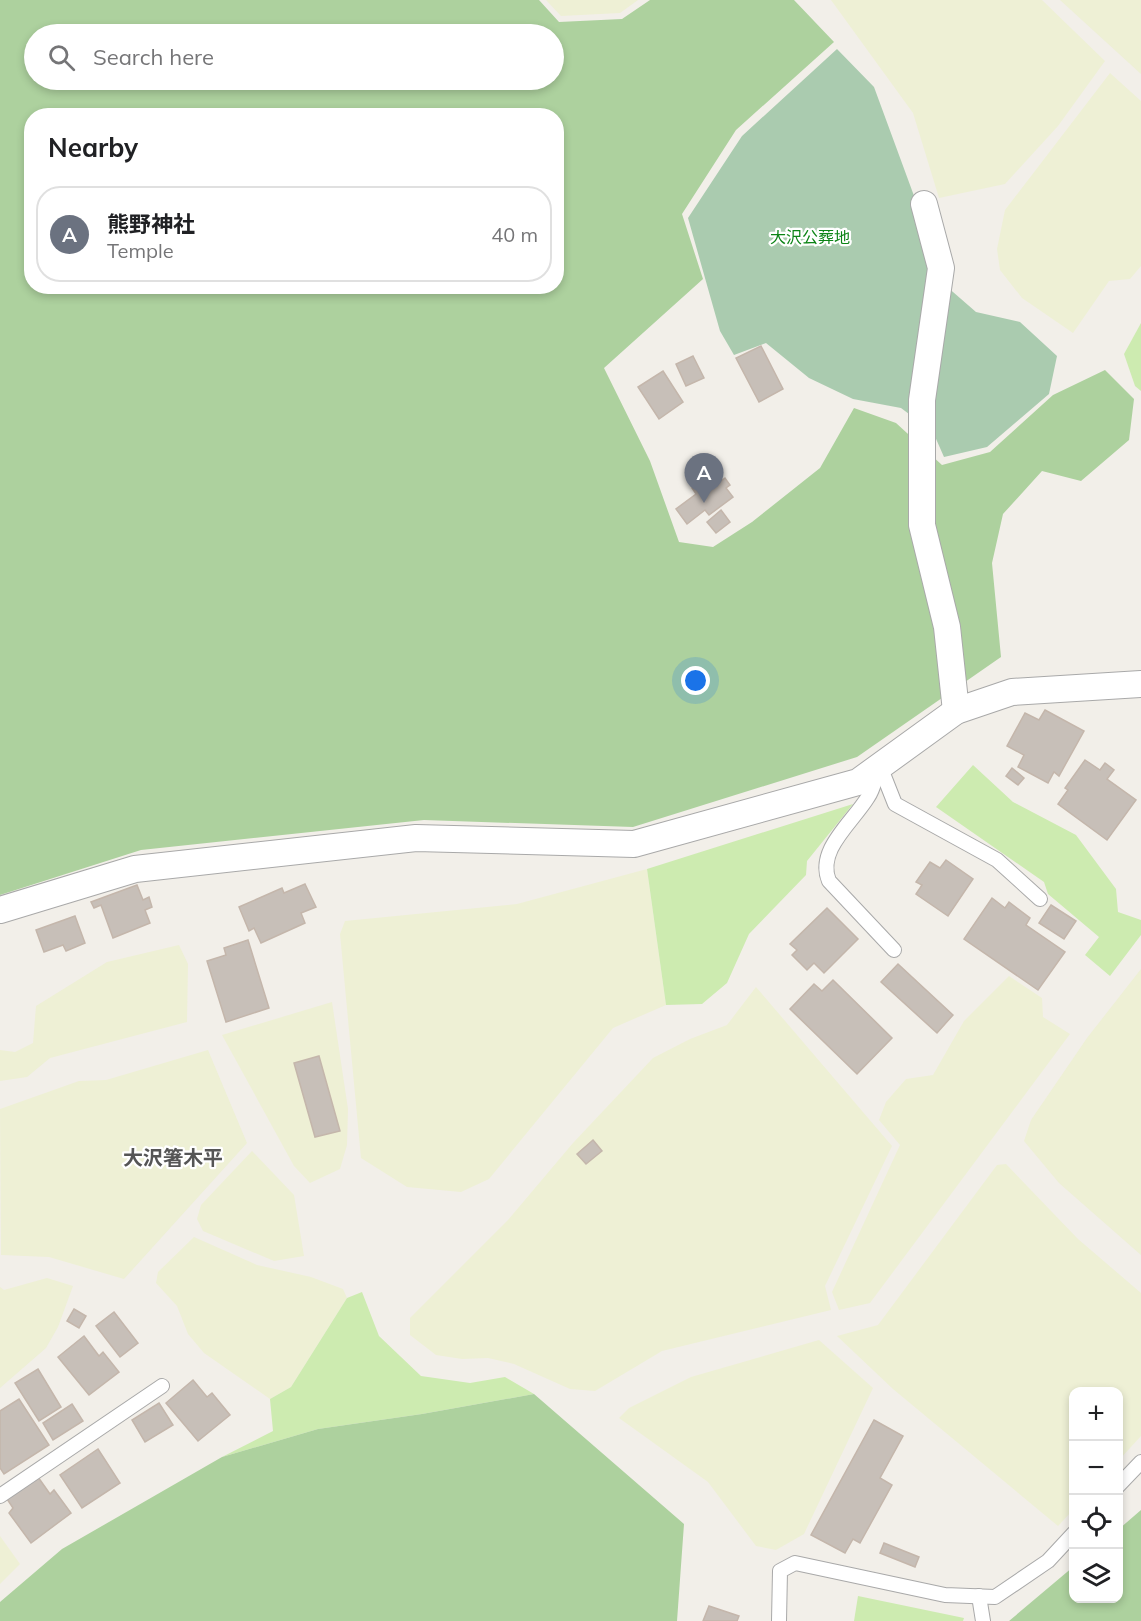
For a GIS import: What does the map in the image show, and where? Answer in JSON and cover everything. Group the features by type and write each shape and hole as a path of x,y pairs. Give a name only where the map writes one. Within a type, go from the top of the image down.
{"street":[{"path":"924,204 941,268 922,400 922,525 947,627 956,711"},
{"path":"2,912 135,868 404,839 634,844 858,782 956,711 1012,692 1141,684"}],"lane":[{"path":"880,766 896,804 997,860 1040,898"},
{"path":"880,766 870,795 828,853 824,870 829,881 894,950"},
{"path":"0,1496 162,1386"},
{"path":"1123,1482 1141,1462"},
{"path":"779,1621 780,1571 795,1563 945,1595 995,1597 1048,1561 1069,1538"},
{"path":"979,1596 984,1621"}],"green space":[{"path":"0,0 539,0 559,22 622,19 650,0 794,0 834,42 736,130 682,214 703,279 604,368 650,461 679,542 713,547 752,522 820,468 854,408 896,423 942,465 990,452 1053,395 1105,370 1134,399 1129,440 1081,481 1042,471 1003,514 992,563 1001,657 857,757 633,827 424,820 141,850 0,895"},
{"path":"546,0 638,0 620,13 561,16"},
{"path":"831,0 1042,0 1105,61 1058,126 1005,184 939,198 913,113"},
{"path":"1060,0 1141,0 1141,74"},
{"name":"大沢公葬地","path":"837,49 874,87 917,204 930,272 976,312 1020,322 1057,356 1049,394 987,447 944,457 933,432 901,408 853,399 809,378 766,343 734,355 720,331 688,218 742,136"},
{"path":"1110,73 1141,101 1141,266 1130,279 1109,281 1073,333 1022,298 1000,270 997,249 1005,210"},
{"path":"1141,323 1141,391 1135,386 1124,354"},
{"path":"973,765 1013,802 1076,835 1116,889 1118,912 1141,920 1141,935 1110,976 1085,955 1099,937 1048,894 1044,882 936,807"},
{"path":"853,804 807,861 806,875 749,934 727,983 702,1004 666,1005 647,869"},
{"path":"647,869 666,1005 613,1028 489,1179 461,1192 407,1187 361,1158 340,934 345,921 517,904"},
{"path":"179,945 188,964 187,1022 50,1058 27,1077 0,1081 0,1050 15,1052 33,1043 36,1006 107,962"},
{"path":"1141,969 1141,1255 1059,1183 1024,1141 1031,1120 1087,1038"},
{"path":"1009,976 1042,998 1043,1017 1070,1034 870,1303 839,1310 832,1292 900,1145 879,1120 886,1102 906,1079 933,1075 964,1021"},
{"path":"756,987 892,1146 825,1286 831,1310 662,1351 595,1391 570,1389 514,1364 488,1358 462,1359 436,1355 410,1335 410,1318 508,1220 573,1143 653,1058 690,1039 727,1025"},
{"path":"332,1002 348,1109 347,1145 340,1169 310,1183 294,1166 222,1035"},
{"path":"208,1050 247,1143 124,1279 49,1257 1,1255 0,1109 79,1081 106,1080"},
{"path":"252,1151 294,1195 304,1256 274,1261 203,1231 197,1219 201,1205"},
{"path":"1006,1164 1078,1239 1141,1293 1141,1436 1123,1456 1123,1387 1069,1387 1069,1514 1058,1526 893,1389 837,1336 878,1325 997,1165"},
{"path":"194,1237 257,1265 311,1277 343,1289 347,1298 291,1387 270,1399 204,1353 188,1334 177,1306 156,1283 158,1272"},
{"path":"47,1278 73,1286 58,1327 46,1348 0,1388 0,1287 4,1290"},
{"path":"362,1292 379,1336 421,1376 470,1383 505,1377 534,1394 422,1414 318,1429 222,1457 273,1431 270,1399 291,1387 347,1298"},
{"path":"819,1340 873,1388 804,1534 776,1550 756,1546 708,1482 619,1418 629,1408 691,1377"},
{"path":"534,1394 684,1524 677,1621 0,1621 0,1602 62,1549 222,1457 318,1429 422,1414"},
{"path":"1141,1510 1141,1621 1009,1621 1069,1570 1069,1603 1123,1603 1123,1526"},
{"path":"0,1536 20,1564 0,1584"},
{"path":"858,1596 964,1618 963,1621 854,1621"}],"building":[{"path":"761,346 783,389 759,402 736,358"},
{"path":"693,356 704,378 686,386 676,364"},
{"path":"663,371 683,402 659,419 638,387"},
{"path":"713,472 720,482 725,478 730,485 726,488 733,497 709,515 705,510 687,524 676,509 696,494 692,488"},
{"path":"721,510 730,522 716,533 707,522"},
{"path":"1045,710 1084,731 1059,776 1054,772 1048,783 1018,767 1024,755 1007,746 1025,713 1039,720"},
{"path":"1085,760 1100,770 1105,763 1114,770 1107,779 1136,800 1107,840 1058,804 1068,790 1065,788"},
{"path":"1012,768 1024,778 1018,785 1006,776"},
{"path":"946,860 973,879 948,916 916,894 922,885 916,882 930,862 940,868"},
{"path":"305,884 316,907 301,913 305,923 261,943 254,928 249,931 239,907 282,888 284,893"},
{"path":"137,885 143,900 149,897 152,907 145,910 150,923 113,938 101,905 94,908 91,902"},
{"path":"992,898 1005,908 1009,902 1030,918 1026,925 1065,952 1038,990 964,939"},
{"path":"1051,905 1076,921 1064,939 1039,923"},
{"path":"827,908 858,939 824,973 814,963 807,970 792,955 797,950 790,944"},
{"path":"75,916 85,943 66,951 63,945 44,952 36,930"},
{"path":"248,940 269,1008 226,1022 207,961 226,955 224,948"},
{"path":"898,964 953,1015 937,1033 881,982"},
{"path":"833,980 892,1038 857,1074 790,1009 814,984 822,991"},
{"path":"319,1056 340,1131 315,1137 294,1063"},
{"path":"593,1140 602,1151 586,1164 577,1154"},
{"path":"74,1309 86,1316 79,1328 67,1321"},
{"path":"114,1312 138,1343 120,1357 96,1326"},
{"path":"84,1336 99,1356 103,1352 119,1372 89,1395 58,1357"},
{"path":"38,1369 61,1407 39,1421 15,1383"},
{"path":"193,1380 207,1397 212,1393 230,1415 198,1441 166,1403"},
{"path":"19,1399 49,1445 4,1474 0,1468 0,1411"},
{"path":"159,1403 173,1425 145,1442 132,1420"},
{"path":"72,1404 83,1421 53,1440 43,1423"},
{"path":"874,1420 903,1436 880,1478 892,1485 860,1543 853,1539 845,1553 811,1535"},
{"path":"98,1449 120,1483 82,1508 60,1475"},
{"path":"38,1477 50,1494 54,1490 71,1513 31,1543 9,1513 13,1508 7,1499"},
{"path":"884,1543 919,1557 915,1567 880,1553"},
{"path":"709,1606 739,1616 737,1621 703,1621"}],"place":[{"name":"熊野神社","path":"704,503"}],"district":[{"name":"大沢箸木平","path":"173,1158"}]}
